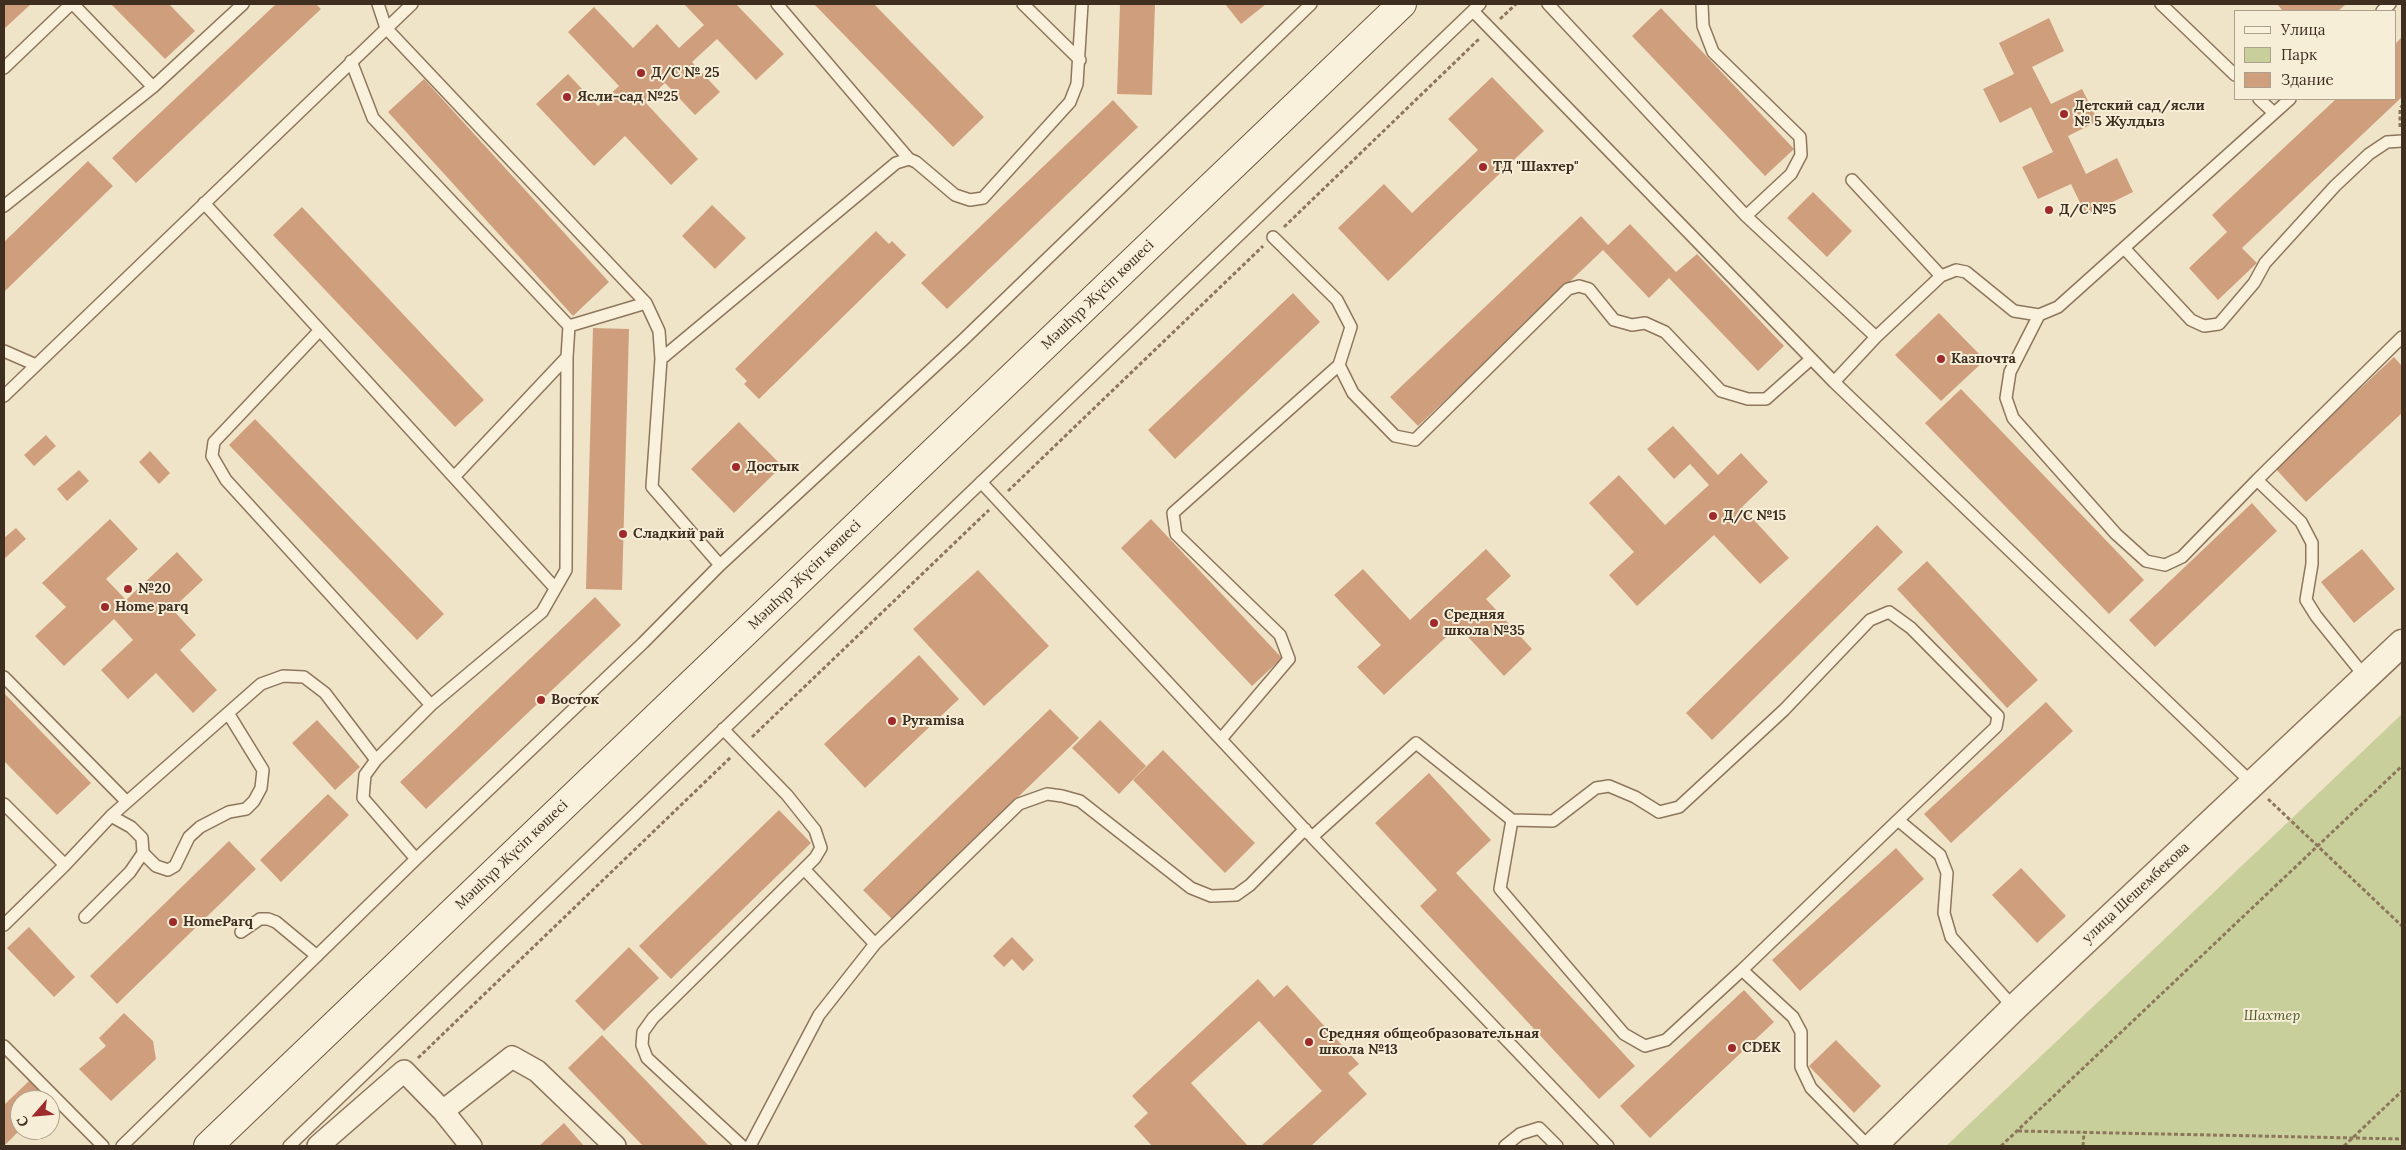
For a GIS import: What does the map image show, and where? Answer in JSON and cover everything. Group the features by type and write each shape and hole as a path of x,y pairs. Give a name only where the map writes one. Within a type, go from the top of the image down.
{"main road":[{"name":"Мәшһүр Жүсіп көшесі","path":"208,1146 1402,4"}],"street":[{"name":"улица Шешембекова","path":"1873,1146 2014,1008 2402,643"},
{"path":"443,1112 512,1057 537,1071 614,1146"},
{"path":"318,1146 404,1071 472,1146"}],"lane":[{"path":"4,68 72,4 153,87"},
{"path":"4,206 153,87 243,4"},
{"path":"378,4 386,28 646,303 659,331 661,359 652,487 720,565"},
{"path":"4,396 412,4"},
{"path":"777,4 909,159 916,162 955,195 970,200 983,198 1070,102 1077,84 1080,60 1082,4"},
{"path":"1023,4 1080,60"},
{"path":"122,1146 416,859 643,643 720,565 971,333 1311,4"},
{"path":"1548,4 1746,216 1876,337"},
{"path":"1702,4 1703,26 1713,52 1800,137 1801,155 1791,174 1746,216"},
{"path":"2162,4 2234,74"},
{"path":"290,1146 1476,7 1490,29 1811,359 2253,785"},
{"path":"351,61 373,118 569,326 567,357 566,570 542,612 431,705 376,760 365,775 362,798 416,859"},
{"path":"2260,100 2274,113"},
{"path":"1834,382 1876,337 1941,276 1956,270 1966,272 2014,311 2040,315 2058,307 2289,100"},
{"path":"2124,248 2191,320 2204,326 2220,324 2254,283 2265,263 2335,186 2369,154 2387,142 2401,141"},
{"path":"661,359 896,163 909,159"},
{"path":"1852,180 1941,276"},
{"path":"204,203 555,588"},
{"path":"1221,739 1289,659 1280,635 1176,534 1173,513 1339,365 1351,326 1337,300 1273,237"},
{"path":"1339,365 1352,392 1395,436 1415,440 1568,289 1579,286 1589,289 1614,320 1632,325 1644,323 1665,332 1721,391 1748,399 1766,399 1811,359"},
{"path":"569,326 646,303"},
{"path":"2040,315 2010,372 2006,398 2013,418 2116,534 2146,561 2166,565 2182,557 2402,337"},
{"path":"320,330 214,442 212,456 226,480 431,705"},
{"path":"4,351 36,365"},
{"path":"454,477 567,357"},
{"path":"2257,480 2302,522 2312,543 2312,564 2306,600 2366,678"},
{"path":"981,482 1308,833 1606,1146"},
{"path":"750,1146 819,1015 875,944 1019,804 1047,794 1080,801 1191,888 1211,896 1236,895 1416,743 1512,820 1553,821 1596,788 1609,786 1635,796 1660,812 1679,807 1784,710 1870,620 1889,612 1910,628 1998,716 1996,727 1742,970 1666,1040 1645,1046 1624,1034 1500,890 1512,820"},
{"path":"4,924 65,866 111,816 261,684 283,676 304,677 325,694 376,760"},
{"path":"4,677 127,802"},
{"path":"143,853 156,866 168,870 175,866 189,838 200,827 229,812 246,809 254,801 261,788 263,770 228,713"},
{"path":"723,729 787,795 815,830 821,848 815,858 653,1018 643,1032 642,1045 647,1058 742,1146"},
{"path":"4,804 65,866"},
{"path":"85,917 130,872 143,853 142,838 131,827 111,816"},
{"path":"1898,820 1940,855 1947,873 1944,913 1951,937 2014,1008"},
{"path":"804,869 875,944"},
{"path":"241,932 260,919 268,919 276,922 317,956"},
{"path":"1742,970 1793,1017 1801,1032 1801,1067 1811,1088 1868,1146"},
{"path":"4,1046 103,1146"},
{"path":"1505,1146 1520,1134 1539,1128 1557,1146"}],"path":[{"path":"404,1071 1516,4"},
{"path":"2401,141 2400,108 2402,106"},
{"path":"2002,1146 2402,766"},
{"path":"2253,785 2402,926"},
{"path":"2344,1146 2402,1091"},
{"path":"2018,1131 2402,1139"},
{"path":"2083,1146 2084,1132"}],"green space":[{"name":"Шахтер","path":"2402,714 2402,1146 1946,1146"}],"building":[{"path":"4,4 31,4 4,29"},
{"path":"111,4 169,4 195,31 165,59"},
{"path":"276,4 316,4 321,9 136,183 112,158"},
{"name":"Ясли-сад №25","path":"684,4 736,4 784,54 756,80 717,39 692,62 720,92 695,115 665,83 645,102 698,159 671,185 625,136 594,166 536,104 568,74 598,106 619,86 568,32 594,7 633,48 657,24 679,48 704,25"},
{"path":"814,4 874,4 984,117 953,147"},
{"path":"1120,4 1155,4 1152,95 1117,94"},
{"path":"1225,4 1266,4 1241,24"},
{"path":"2277,4 2345,5 2339,10 2282,10"},
{"path":"1661,8 1794,149 1765,176 1632,36"},
{"name":"Детский сад/ясли № 5 Жулдыз","path":"2049,18 2064,51 2032,67 2051,104 2082,89 2098,121 2068,136 2086,174 2117,158 2133,192 2086,215 2071,184 2038,199 2022,167 2053,152 2031,107 2000,123 1983,89 2014,74 1999,43"},
{"path":"2402,37 2402,97 2242,248 2257,263 2218,300 2189,268 2227,232 2212,215 2335,100 2396,100 2396,43"},
{"name":"ТД \"Шахтер\"","path":"1492,77 1544,131 1388,281 1338,228 1384,184 1412,213 1478,150 1448,119"},
{"path":"424,79 609,282 573,316 388,112"},
{"path":"1113,100 1138,127 947,309 921,283"},
{"path":"88,161 113,186 4,292 4,242"},
{"path":"1813,192 1852,231 1827,257 1787,218"},
{"path":"712,205 746,238 715,269 682,236"},
{"path":"302,207 484,400 455,427 273,235"},
{"path":"1581,216 1608,245 1630,224 1676,272 1697,254 1784,346 1758,371 1669,278 1649,298 1603,250 1418,426 1390,397"},
{"path":"876,231 889,244 892,241 906,255 759,399 744,384 747,381 735,369"},
{"path":"1293,293 1320,322 1175,459 1148,430"},
{"path":"1939,313 1985,360 1941,401 1895,355"},
{"path":"593,328 629,329 622,590 586,589"},
{"path":"2394,357 2402,366 2402,413 2306,502 2275,468"},
{"path":"1961,389 2144,580 2109,614 1925,423"},
{"path":"255,419 444,614 417,640 229,445"},
{"name":"Достык","path":"739,422 782,466 734,513 691,469"},
{"name":"Д/С №15","path":"1673,426 1718,475 1741,453 1768,482 1742,507 1789,558 1760,584 1714,535 1637,606 1609,575 1634,552 1589,503 1619,475 1665,525 1709,485 1690,464 1674,479 1647,449"},
{"path":"46,435 56,446 34,466 24,455"},
{"path":"150,451 170,473 159,484 139,462"},
{"path":"79,470 89,481 67,501 57,489"},
{"path":"2252,503 2277,531 2155,647 2129,620"},
{"path":"110,519 138,549 106,579 126,600 177,552 203,580 172,609 196,635 180,650 217,690 193,713 156,673 128,699 101,670 133,640 114,619 64,666 35,636 66,607 42,583"},
{"path":"1151,519 1282,658 1252,686 1121,548"},
{"path":"1877,525 1903,552 1712,740 1686,713"},
{"path":"16,528 26,539 4,559 4,538"},
{"name":"Средняя школа №35","path":"1486,549 1511,576 1486,599 1532,649 1504,676 1458,626 1384,695 1357,667 1381,645 1334,595 1363,569 1410,620"},
{"path":"2362,549 2395,589 2354,623 2321,582"},
{"path":"1927,561 2038,680 2007,708 1897,589"},
{"path":"978,570 1049,646 984,706 913,629"},
{"path":"595,597 621,625 426,809 400,782"},
{"name":"Pyramisa","path":"919,655 959,699 865,788 824,744"},
{"path":"4,693 91,783 57,815 4,761"},
{"path":"2046,702 2073,731 1951,843 1924,814"},
{"path":"1050,709 1079,738 892,919 863,890"},
{"path":"317,720 360,767 335,790 292,743"},
{"path":"1100,720 1146,766 1119,794 1072,748"},
{"path":"1163,750 1255,843 1225,873 1133,780"},
{"path":"1429,773 1491,840 1456,873 1635,1066 1599,1099 1420,906 1437,890 1375,823"},
{"path":"328,794 349,815 281,882 260,860"},
{"path":"779,810 811,843 671,979 639,946"},
{"name":"HomeParq","path":"229,841 256,869 117,1004 90,976"},
{"path":"1896,848 1924,879 1800,991 1772,960"},
{"path":"2021,868 2066,916 2037,943 1992,895"},
{"path":"29,927 75,977 54,997 7,948"},
{"path":"1012,937 1034,960 1023,971 1012,959 1004,967 993,956"},
{"path":"629,947 659,978 604,1031 575,1001"},
{"name":"Средняя общеобразовательная школа №13","path":"1258,979 1274,997 1287,985 1359,1064 1348,1073 1367,1094 1311,1146 1261,1146 1322,1091 1259,1021 1191,1083 1248,1146 1152,1146 1134,1126 1148,1113 1132,1096"},
{"path":"1744,990 1774,1022 1650,1138 1620,1106"},
{"path":"124,1013 153,1041 156,1059 111,1101 79,1069 106,1046 99,1038"},
{"path":"602,1035 709,1146 643,1146 568,1068"},
{"path":"1836,1040 1881,1086 1854,1113 1809,1066"},
{"path":"30,1080 40,1090 20,1090"},
{"path":"10,1099 10,1140 4,1146 4,1105"},
{"path":"564,1123 584,1146 539,1146"}],"place":[{"name":"Д/С № 25","path":"641,73"},
{"name":"Ясли-сад №25","path":"567,97"},
{"name":"Детский сад/ясли № 5 Жулдыз","path":"2064,114"},
{"name":"ТД \"Шахтер\"","path":"1483,167"},
{"name":"Д/С №5","path":"2049,210"},
{"name":"Казпочта","path":"1941,359"},
{"name":"Достык","path":"736,467"},
{"name":"Д/С №15","path":"1713,516"},
{"name":"Сладкий рай","path":"623,534"},
{"name":"№20","path":"128,589"},
{"name":"Home parq","path":"105,607"},
{"name":"Средняя школа №35","path":"1434,623"},
{"name":"Восток","path":"541,700"},
{"name":"Pyramisa","path":"892,721"},
{"name":"HomeParq","path":"173,922"},
{"name":"Средняя общеобразовательная школа №13","path":"1309,1042"},
{"name":"CDEK","path":"1732,1048"}]}
